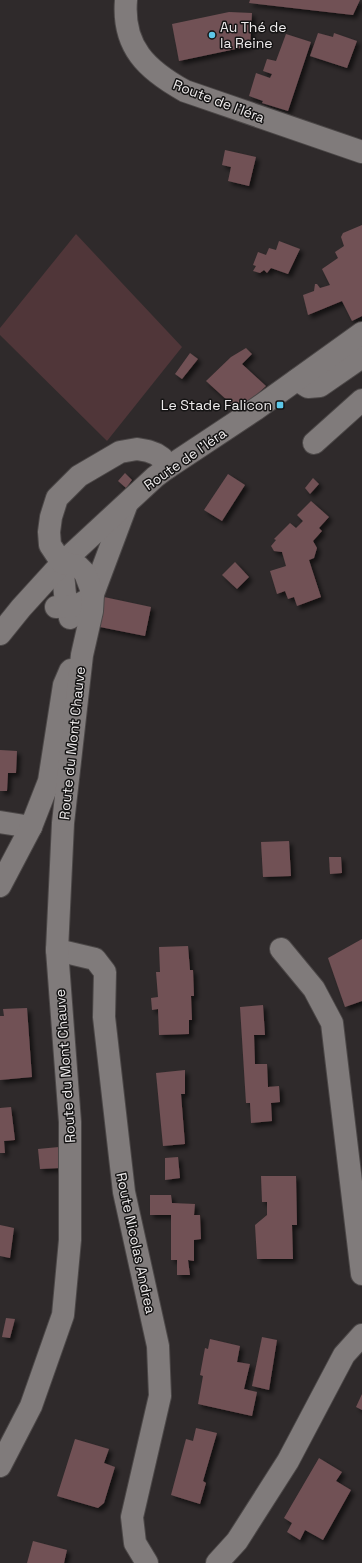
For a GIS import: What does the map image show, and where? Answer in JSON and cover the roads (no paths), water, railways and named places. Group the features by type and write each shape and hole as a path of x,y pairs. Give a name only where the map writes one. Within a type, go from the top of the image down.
{"street":[{"name":"Route de l'Iéra","path":"126,0 128,29 135,50 150,68 164,79 185,91 362,152"},
{"name":"Route de l'Iéra","path":"2,633 21,608 62,563 167,468 256,409 362,334"},
{"path":"297,380 308,387 320,386 362,357"},
{"path":"314,443 362,400"},
{"path":"81,662 77,633 64,611 62,563 50,545 49,532 51,517 57,498 79,476 120,452 137,449 148,451 162,458 167,468"},
{"name":"Route de l'Iéra","path":"93,594 127,503"},
{"path":"0,886 31,827 49,781 64,685 70,671 81,662 92,611 93,594 85,573 78,566 62,563"},
{"path":"2,633 38,610 64,611 87,601 93,594"},
{"name":"Route du Mont Chauve","path":"0,1466 31,1406 62,1315 70,1240 70,1122 56,950 63,823 81,662"},
{"path":"0,822 31,827"},
{"path":"281,949 314,989 332,1023 362,1274"},
{"name":"Route Nicolas Andrea","path":"56,950 95,959 105,972 104,1017 124,1192 158,1346 160,1396 132,1517 135,1543 147,1563"},
{"path":"217,1563 237,1541 288,1461 344,1355 362,1335"}],"place":[{"name":"Au Thé de la Reine","path":"212,35"},
{"name":"Le Stade Falicon","path":"280,405"}]}
